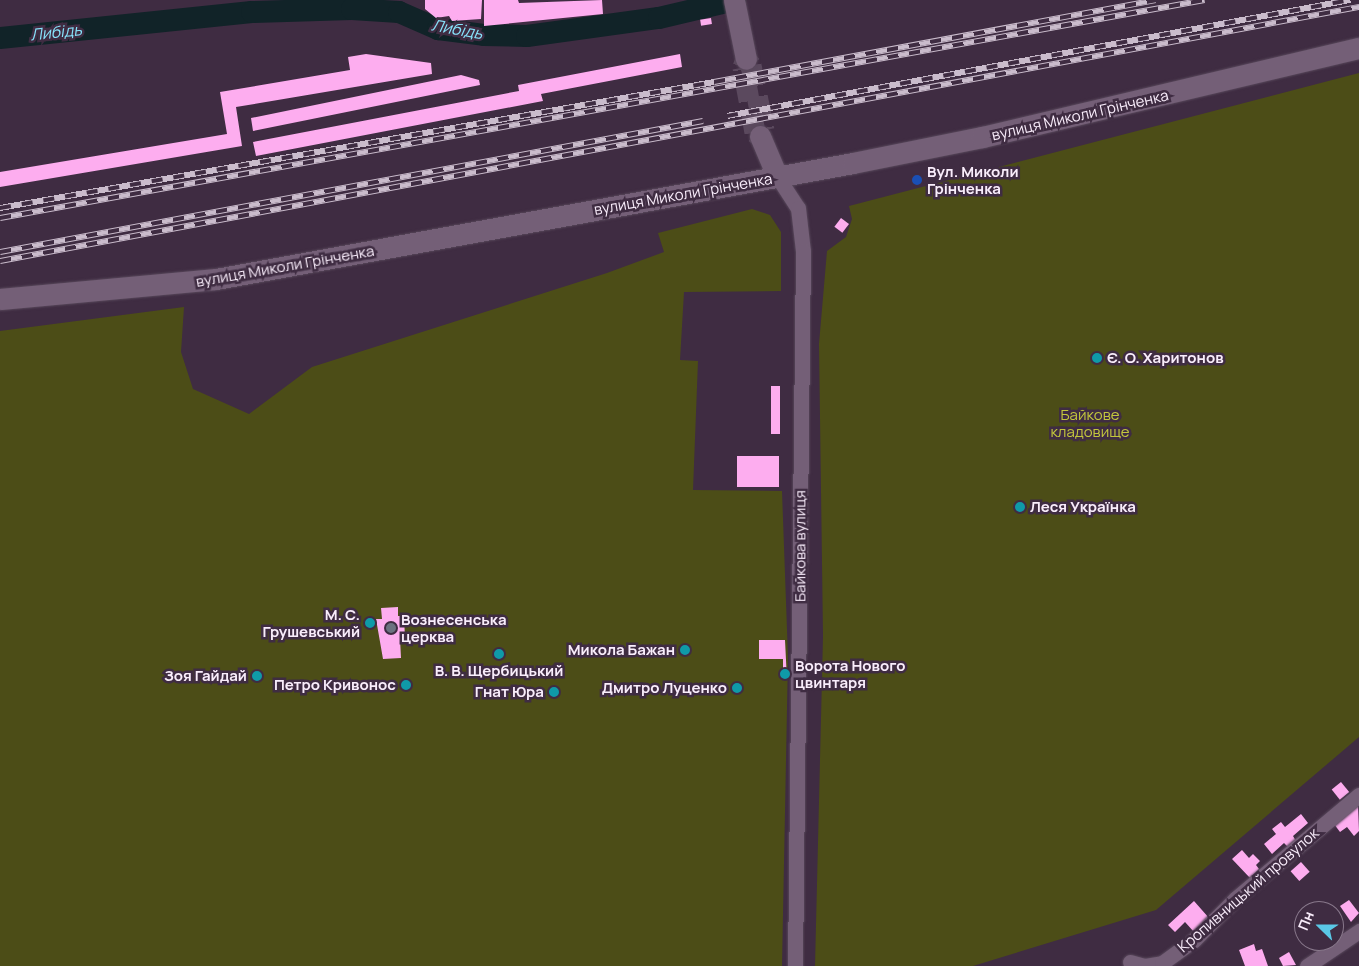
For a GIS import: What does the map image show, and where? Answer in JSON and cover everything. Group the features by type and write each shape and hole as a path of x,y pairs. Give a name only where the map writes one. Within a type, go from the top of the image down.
{"main road":[{"path":"734,0 746,59"},
{"name":"вулиця Миколи Грінченка","path":"0,299 216,279 777,176 982,137 1359,48"},
{"name":"Байкова вулиця","path":"760,136 777,176"}],"street":[{"name":"Байкова вулиця","path":"777,176 798,208 803,250 795,966"},
{"name":"Кропивницький провулок","path":"1130,962 1145,966 1162,963 1194,940 1235,899 1359,795"},
{"path":"1307,966 1359,931"}],"green space":[{"name":"Байкове кладовище","path":"1359,73 1359,737 1156,910 973,966 815,966 823,636 819,344 827,251 846,237 852,219 849,206"},
{"path":"752,209 770,215 781,232 781,291 684,292 680,360 698,361 693,490 782,491 788,657 782,966 0,966 0,331 184,307 181,352 193,389 249,414 312,367 607,273 664,252 658,233"}],"building":[{"path":"425,0 482,0 481,19 452,21 449,16 436,18 425,9"},
{"path":"484,0 518,0 519,3 602,0 603,14 484,26"},
{"path":"711,18 712,24 701,26 700,20"},
{"path":"366,54 431,63 432,74 236,107 242,146 0,187 0,172 227,134 220,92 350,70 348,57"},
{"path":"680,54 682,67 541,94 543,101 256,156 253,142 519,91 518,85"},
{"path":"461,75 479,80 480,85 253,131 251,118"},
{"path":"841,218 849,224 842,233 834,227"},
{"path":"771,386 780,386 780,434 771,434"},
{"path":"737,456 779,456 779,487 737,487"},
{"name":"Вознесенська церква","path":"398,607 398,616 404,616 405,638 400,638 401,658 383,659 376,619 382,619 381,608"},
{"path":"759,640 785,640 787,680 783,680 783,659 759,659"},
{"path":"1341,782 1349,792 1340,800 1332,790"},
{"path":"1358,805 1359,831 1354,836 1347,827 1340,832 1334,824"},
{"path":"1301,814 1308,823 1293,836 1296,841 1289,848 1284,843 1272,854 1264,844 1276,834 1272,829 1281,822 1285,827"},
{"path":"1242,850 1249,858 1253,854 1260,861 1256,865 1259,869 1250,878 1232,859"},
{"path":"1301,862 1310,872 1299,881 1291,871"},
{"path":"1349,900 1359,913 1351,922 1344,912 1344,903"},
{"path":"1194,901 1209,918 1194,932 1185,922 1175,932 1168,925"},
{"path":"1254,944 1256,951 1262,949 1268,966 1245,966 1239,950"},
{"path":"1289,952 1296,965 1283,966 1279,958"}],"waterway":[{"name":"Либідь","path":"0,38 252,12 352,9 399,12 438,29 484,35 527,36 659,18 735,0"}],"tunnel":[{"path":"746,59 751,65 764,130 760,136 755,132 743,67 746,59"}],"railway":[{"path":"0,208 714,82 1155,0"},
{"path":"0,218 1204,0"},
{"path":"727,116 1350,0"},
{"path":"0,261 1359,7"},
{"path":"0,252 703,121"}],"place":[{"name":"Вул. Миколи Грінченка","path":"917,180"},
{"name":"Є. О. Харитонов","path":"1097,358"},
{"name":"Леся Українка","path":"1020,507"},
{"name":"М. С. Грушевський","path":"370,623"},
{"name":"Вознесенська церква","path":"391,628"},
{"name":"Микола Бажан","path":"685,650"},
{"name":"В. В. Щербицький","path":"499,654"},
{"name":"Ворота Нового цвинтаря","path":"785,674"},
{"name":"Зоя Гайдай","path":"257,676"},
{"name":"Петро Кривонос","path":"406,685"},
{"name":"Дмитро Луценко","path":"737,688"},
{"name":"Гнат Юра","path":"554,692"}]}
